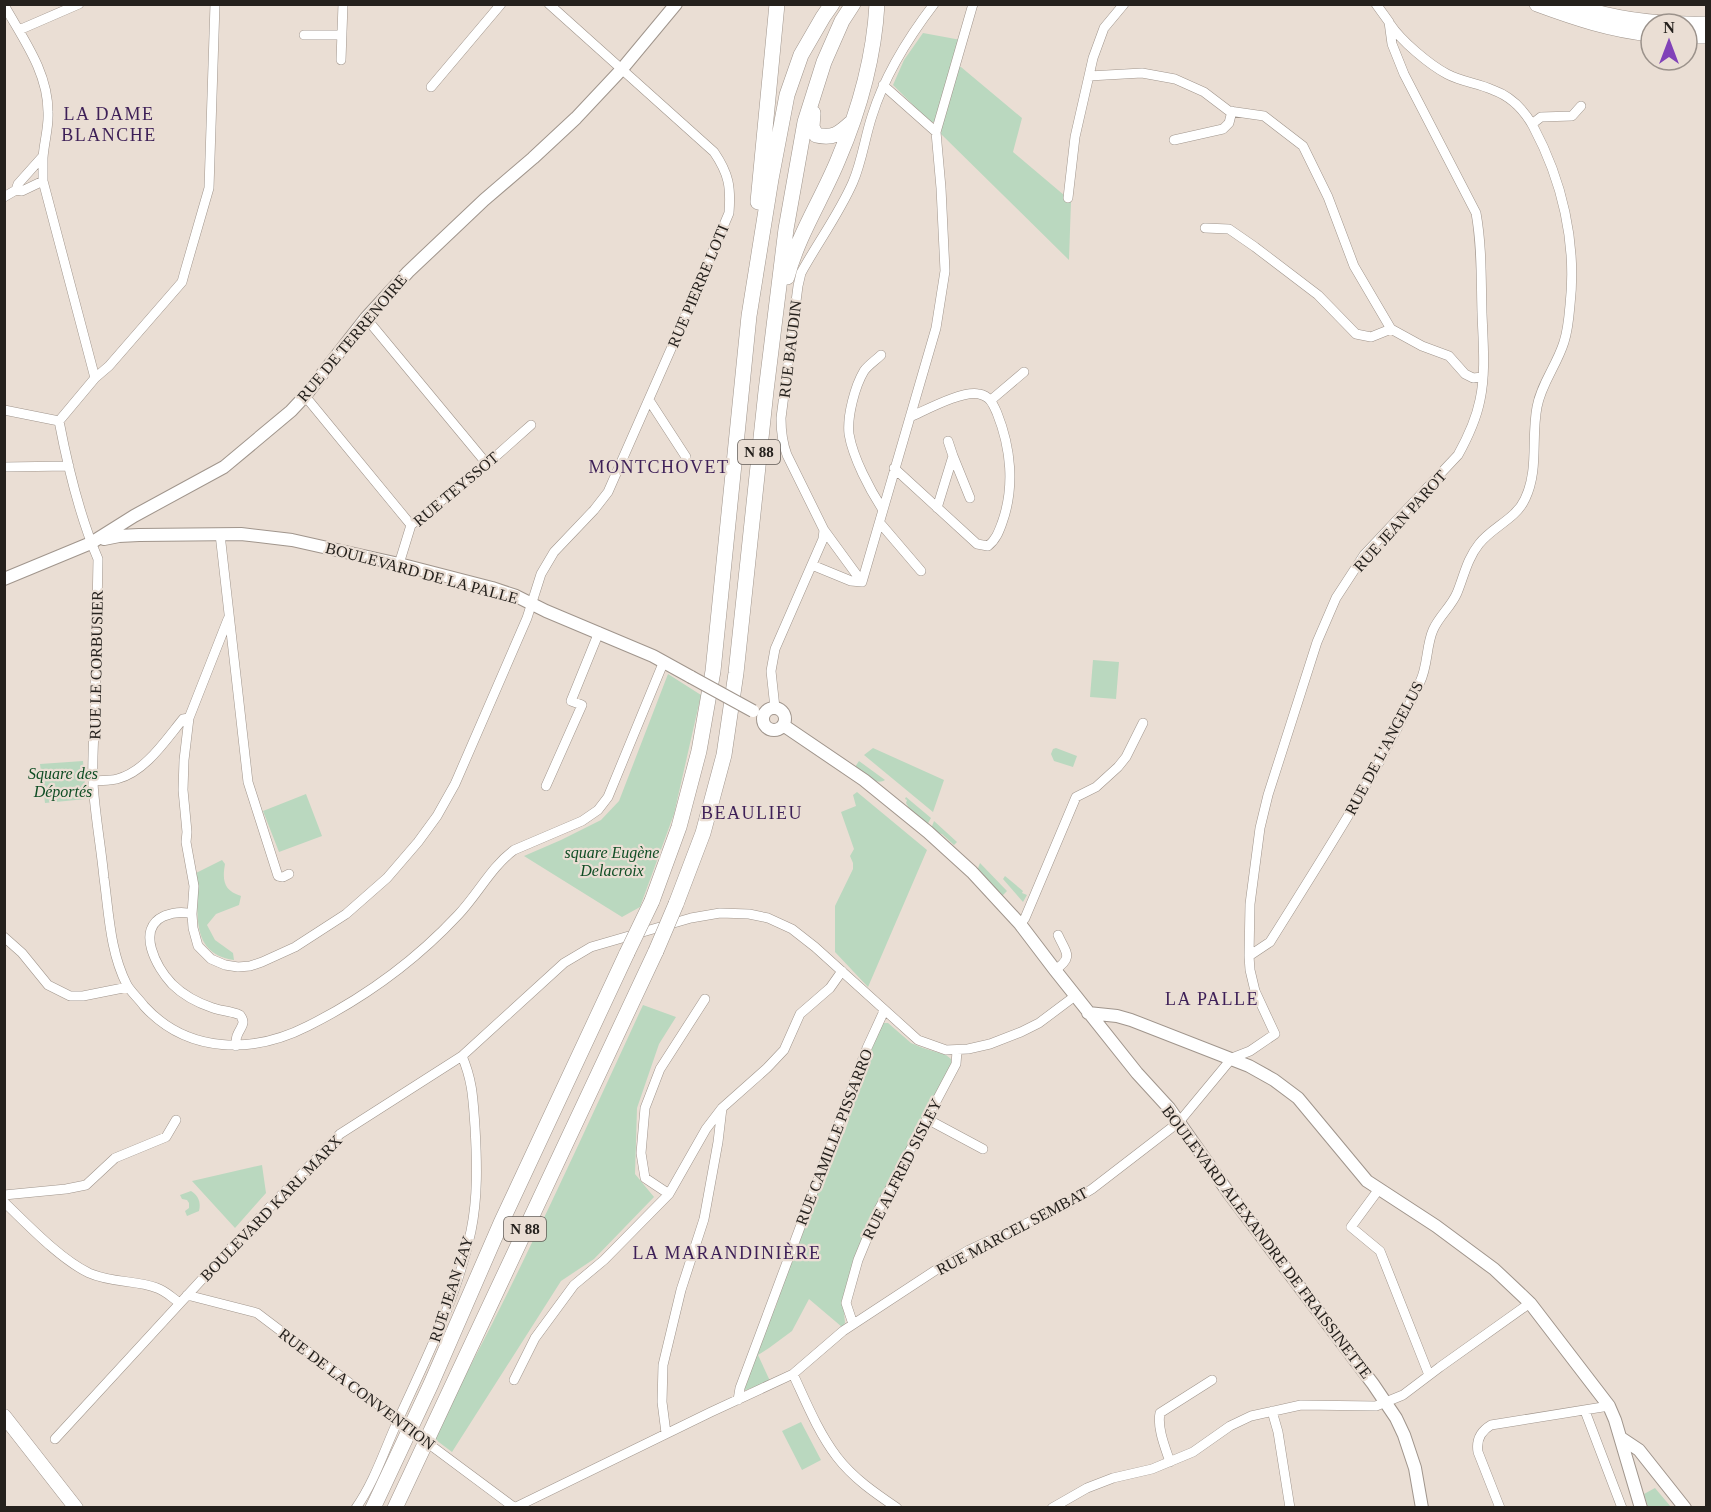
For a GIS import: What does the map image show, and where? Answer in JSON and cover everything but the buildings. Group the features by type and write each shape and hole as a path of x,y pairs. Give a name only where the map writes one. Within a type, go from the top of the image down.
{"highway":[{"path":"749,316 777,4"},
{"name":"N 88","path":"374,1503 501,1223 652,901 679,827 699,751 713,671 749,316 771,179 787,95 801,55 832,4"},
{"name":"N 88","path":"395,1508 656,951 703,833 724,755 736,673 786,229 805,122 824,62 842,21 853,4"},
{"path":"775,324 789,268 804,230 838,160 851,123 868,68 874,39 877,4"},
{"path":"1537,4 1604,27 1639,32"},
{"path":"1570,4 1587,11 1640,21 1707,24"},
{"path":"824,62 812,127 816,135 827,137 840,133 851,123"}],"main road":[{"path":"4,1416 76,1508"}],"street":[{"path":"19,30 79,4"},
{"path":"4,410 59,421 182,282 209,188 215,4"},
{"path":"341,60 343,4"},
{"path":"432,87 501,4"},
{"name":"RUE DE TERRENOIRE","path":"4,579 91,543 224,467 291,411 366,318 408,272 576,118 622,69 676,4"},
{"name":"RUE BAUDIN","path":"862,582 824,530 782,442 781,418 801,273 854,180 883,85 908,41 934,4"},
{"path":"812,565 851,581 862,582 935,335 945,271 936,132 973,4"},
{"path":"1068,198 1075,137 1093,58 1104,28 1124,4"},
{"name":"RUE JEAN PAROT","path":"1232,1058 1250,1051 1275,1034 1255,992 1250,970 1250,904 1268,795 1317,642 1336,598 1364,555 1458,455 1477,416 1481,397 1483,377 1480,238 1476,213 1404,74 1392,44 1389,22 1376,4"},
{"path":"4,5 9,23 19,30 33,54 44,81 48,119 43,156 43,181 95,378"},
{"name":"RUE PIERRE LOTI","path":"189,718 183,790 188,832 186,842 194,886 193,928 198,946 211,959 225,965 250,966 296,946 346,914 387,878 418,842 454,784 527,618 541,574 554,552 608,492 729,213 729,180 714,152 550,5"},
{"name":"RUE DE L'ANGELUS","path":"1249,956 1270,942 1355,806 1422,680 1433,628 1457,594 1468,559 1480,542 1518,511 1525,500 1532,482 1537,406 1564,342 1569,321 1571,248 1564,209 1558,184 1532,124 1523,111 1510,99 1493,89 1467,83 1446,74 1404,42 1389,22"},
{"path":"304,35 342,36"},
{"path":"1089,76 1142,73 1175,79 1204,92 1232,111 1264,116 1303,146 1328,197 1354,266 1391,329 1422,346 1449,356 1465,374 1473,378 1483,377"},
{"path":"883,85 936,132"},
{"path":"1532,124 1540,117 1572,116 1581,106"},
{"path":"1174,140 1222,129 1229,123 1232,111"},
{"path":"16,190 18,184 43,156"},
{"path":"4,197 16,190 22,191 43,181"},
{"path":"1205,228 1229,230 1255,247 1318,295 1356,334 1371,337 1391,329"},
{"path":"366,318 487,464"},
{"path":"881,355 865,371 855,394 849,419 849,433 854,451 875,498 883,510"},
{"path":"991,400 1024,372"},
{"path":"894,468 977,544 988,546 996,538 1005,514 1010,480 1008,447 1004,430 991,400 981,394 966,393 910,417"},
{"path":"305,396 411,525"},
{"path":"649,400 686,457"},
{"name":"RUE LE CORBUSIER","path":"59,421 86,530 98,559 93,781 114,949 128,987 152,1014 176,1031 207,1043 236,1046 277,1039 340,1009 402,968 464,908 506,856 514,850 582,821 598,810 608,797 664,662"},
{"name":"RUE TEYSSOT","path":"399,564 411,525 531,425"},
{"path":"948,441 970,498"},
{"path":"937,508 953,456"},
{"path":"4,467 69,466"},
{"path":"880,523 921,571"},
{"path":"775,708 771,671 775,649 823,539 824,530"},
{"path":"220,534 248,782 278,876 283,877 289,874"},
{"name":"BOULEVARD DE LA PALLE","path":"91,543 119,536 220,534 292,540 492,588 599,632 664,662 758,714 765,726 771,730 777,730 783,725 864,780 928,832 972,872 1020,924 1075,996"},
{"path":"93,781 117,779 134,771 148,760 183,719 189,718 228,619"},
{"path":"546,786 582,705 571,701 599,632"},
{"path":"758,714 775,708 783,713 785,721 783,725"},
{"path":"1020,924 1025,918 1076,797 1095,787 1118,767 1126,757 1143,723"},
{"path":"192,914 177,912 157,920 151,931 151,947 161,970 184,993 199,1003 240,1015 243,1025 237,1036 236,1046"},
{"name":"BOULEVARD KARL MARX","path":"55,1439 187,1295 340,1134 462,1056 564,963 591,947 692,918 720,913 749,914 768,918 792,929 918,1040 946,1050 957,1051 990,1044 1021,1032 1039,1023 1075,996"},
{"path":"1054,970 1067,960 1058,935"},
{"path":"4,937 28,960 48,985 70,996 83,996 128,987"},
{"path":"514,1380 535,1338 574,1285 604,1260 669,1194 701,1137 722,1108 784,1050 800,1014 830,988 842,971"},
{"name":"BOULEVARD ALEXANDRE DE FRAISSINETTE","path":"1075,996 1137,1073 1170,1108 1228,1192 1396,1418 1415,1468 1422,1508"},
{"path":"669,1194 645,1178 641,1153 645,1108 660,1069 705,999"},
{"name":"RUE CAMILLE PISSARRO","path":"738,1400 740,1388 867,1048 884,1011"},
{"path":"1088,1012 1131,1020 1232,1058 1274,1080 1298,1098 1367,1181 1436,1226 1494,1269 1530,1303 1609,1406 1626,1453 1641,1508"},
{"name":"RUE ALFRED SISLEY","path":"853,1324 846,1303 858,1260 879,1209 956,1064 957,1051"},
{"name":"RUE JEAN ZAY","path":"356,1508 366,1493 438,1334 471,1232 476,1189 477,1149 470,1074 462,1056"},
{"name":"RUE MARCEL SEMBAT","path":"515,1508 666,1433 793,1374 853,1324 969,1250 1066,1205 1092,1189 1179,1122 1232,1058"},
{"path":"666,1433 662,1402 663,1365 681,1290 704,1219 722,1108"},
{"path":"927,1119 983,1149"},
{"path":"4,1195 86,1185 115,1158 166,1137 177,1120"},
{"path":"701,1137 708,1137 718,1142"},
{"path":"1379,1189 1351,1227 1380,1251 1429,1375"},
{"path":"4,1202 68,1260 90,1273 115,1281 154,1287 180,1303"},
{"name":"RUE DE LA CONVENTION","path":"187,1295 258,1313 515,1508"},
{"path":"1052,1508 1104,1481 1152,1469 1193,1452 1230,1426 1251,1416 1301,1405 1376,1406 1404,1395 1530,1303"},
{"path":"793,1374 836,1456 855,1477 897,1508"},
{"path":"1170,1462 1159,1418 1160,1413 1212,1380"},
{"path":"1500,1508 1478,1452 1478,1438 1482,1432 1491,1425 1609,1406"},
{"path":"1272,1411 1278,1432 1290,1508"},
{"path":"1585,1411 1622,1508"},
{"path":"1621,1438 1639,1450 1685,1508"},
{"path":"1626,1453 1648,1462"}],"green space":[{"path":"923,33 961,40 936,121 933,122 930,122 893,85 904,60"},
{"path":"959,67 1022,118 1013,152 1071,201 1069,260 941,134 943,119"},
{"path":"1093,660 1119,662 1116,699 1090,697"},
{"name":"square Eugène Delacroix","path":"668,674 701,695 674,814 640,907 622,917 524,856 601,820 619,801"},
{"path":"873,748 944,780 933,812 864,755"},
{"path":"1056,748 1077,756 1073,767 1054,761 1051,754"},
{"name":"Square des Déportés","path":"83,761 86,799 45,803 40,764"},
{"path":"859,761 885,780 878,781 866,776 855,767"},
{"path":"857,792 927,850 868,987 835,952 835,906 853,869 850,856 854,849 841,812 856,806 853,795"},
{"path":"306,794 322,836 279,852 263,811"},
{"path":"906,797 931,818 927,825 912,813 906,803"},
{"path":"934,821 957,842 954,845 942,834 931,829"},
{"path":"222,860 225,864 224,880 231,891 241,896 239,905 216,914 207,925 215,940 233,953 234,960 219,956 209,948 202,938 199,927 196,873"},
{"path":"980,863 1007,891 1002,896 977,871"},
{"path":"1005,876 1027,895 1023,902 1003,879"},
{"path":"643,1005 676,1017 659,1044 637,1108 635,1174 654,1197 594,1259 561,1281 452,1452 432,1437 515,1277"},
{"path":"882,1023 888,1023 911,1043 946,1055 951,1059 951,1065 904,1153 843,1301 845,1323 842,1327 809,1299 792,1331 758,1355 770,1381 744,1390 840,1133 844,1134 849,1119 845,1117 853,1096 857,1097 862,1083 859,1081"},
{"path":"262,1165 266,1193 235,1228 192,1181"},
{"path":"191,1191 198,1197 200,1208 199,1211 187,1216 185,1211 189,1208 189,1203 180,1195"},
{"path":"801,1422 821,1460 802,1470 782,1431"},
{"path":"1655,1488 1671,1507 1648,1507 1644,1494"}],"district":[{"name":"LA DAME BLANCHE","path":"109,124"},
{"name":"MONTCHOVET","path":"659,467"},
{"name":"BEAULIEU","path":"752,813"},
{"name":"LA PALLE","path":"1212,999"},
{"name":"LA MARANDINIÈRE","path":"727,1253"}]}
